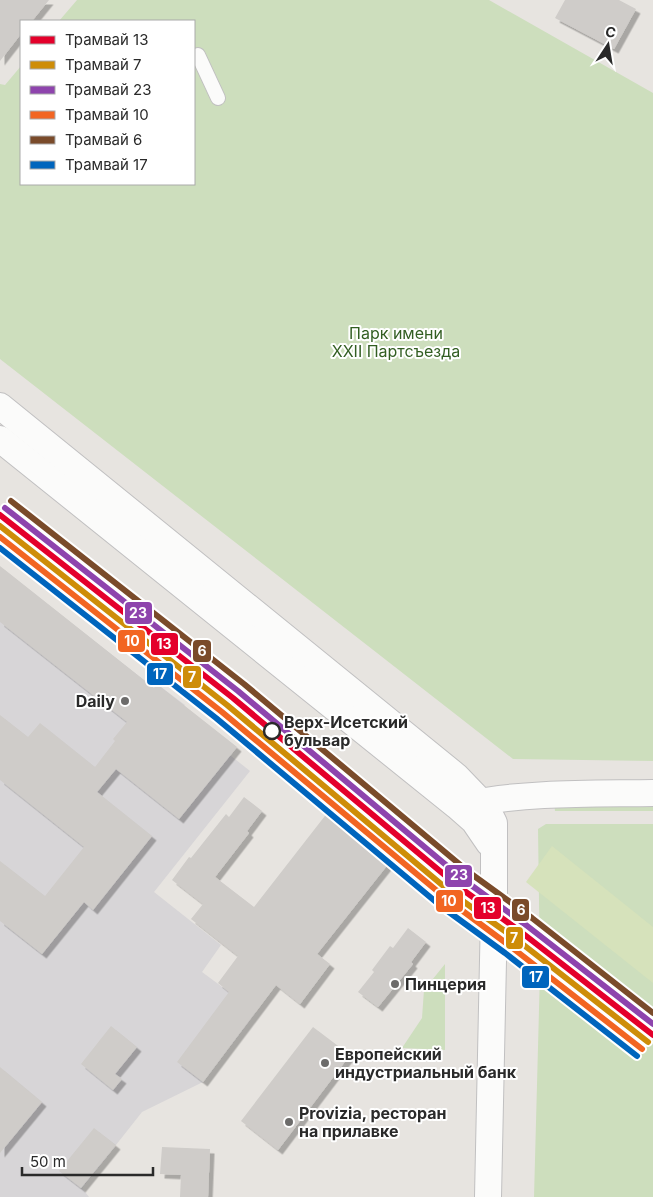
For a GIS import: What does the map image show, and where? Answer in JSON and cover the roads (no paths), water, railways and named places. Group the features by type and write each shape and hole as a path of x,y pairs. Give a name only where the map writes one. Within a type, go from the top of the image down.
{"main road":[{"path":"0,406 456,776 473,785 489,790 534,795"},
{"path":"0,439 469,804 489,813 494,823 494,856 488,1197"},
{"path":"456,776 469,804"},
{"path":"469,804 534,795 653,793"},
{"path":"494,856 498,832 507,813 518,802 534,795"}],"street":[{"path":"198,55 218,98"}],"tram line":[{"name":"6","path":"11,501 244,684 470,873 532,918 653,1013"},
{"name":"23","path":"5,508 238,691 464,880 526,925 653,1024"},
{"name":"13","path":"0,515 233,698 459,887 521,932 653,1035"},
{"name":"7","path":"0,526 227,705 453,894 516,939 648,1042"},
{"name":"10","path":"0,537 222,712 448,900 642,1049"},
{"name":"17","path":"0,548 216,718 442,907 505,953 637,1056"}],"place":[{"name":"Daily","path":"125,701"},
{"name":"Верх-Исетский бульвар","path":"272,731"},
{"name":"Пинцерия","path":"395,984"},
{"name":"Европейский индустриальный банк","path":"325,1063"},
{"name":"Provizia, ресторан на прилавке","path":"289,1122"}],"park label":[{"name":"Парк имени XXII Партсъезда","path":"396,342"}]}
